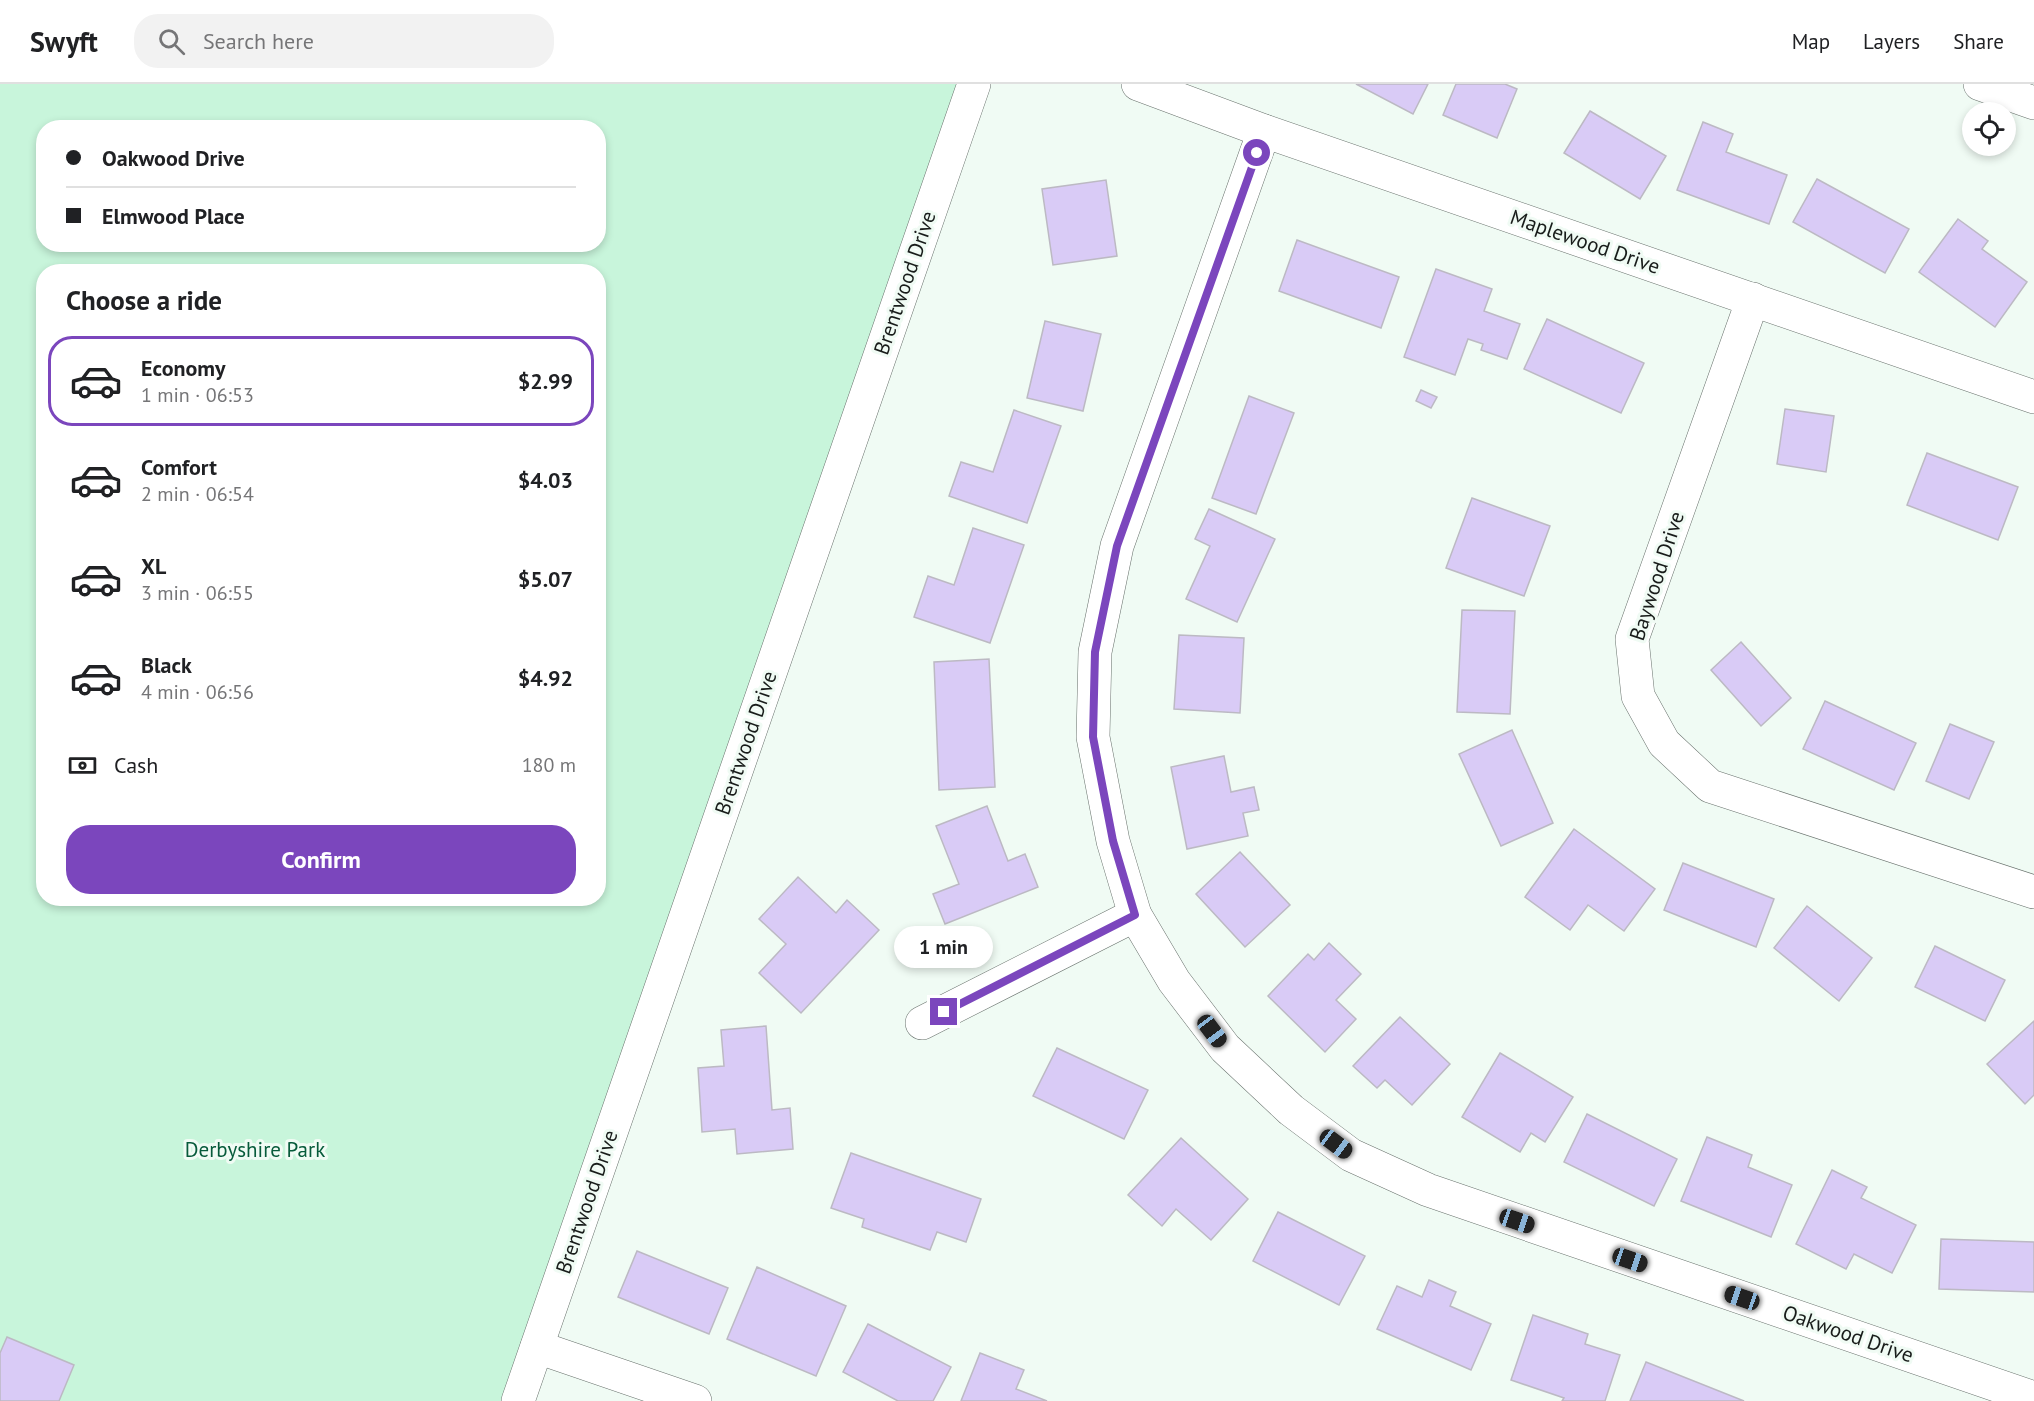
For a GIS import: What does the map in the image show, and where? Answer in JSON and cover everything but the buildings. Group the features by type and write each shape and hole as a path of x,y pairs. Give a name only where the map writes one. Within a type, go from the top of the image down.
{"street":[{"name":"Brentwood Drive","path":"518,1401 974,84"},
{"name":"Maplewood Drive","path":"1138,84 1264,131 2034,397"},
{"path":"1980,84 2034,103"},
{"name":"Oakwood Drive","path":"1264,131 1117,546 1095,652 1093,737 1113,841 1135,915 1174,981 1225,1048 1291,1110 1352,1155 1428,1190 2034,1398"},
{"name":"Baywood Drive","path":"1753,299 1632,639 1638,696 1664,743 1710,786 2034,892"},
{"path":"922,1023 1135,915"},
{"path":"537,1347 695,1401"}],"green space":[{"name":"Derbyshire Park","path":"0,84 974,84 518,1401 0,1401"}],"route":[{"path":"944,1012 1135,915 1113,841 1093,737 1095,652 1117,546 1257,153"}]}
